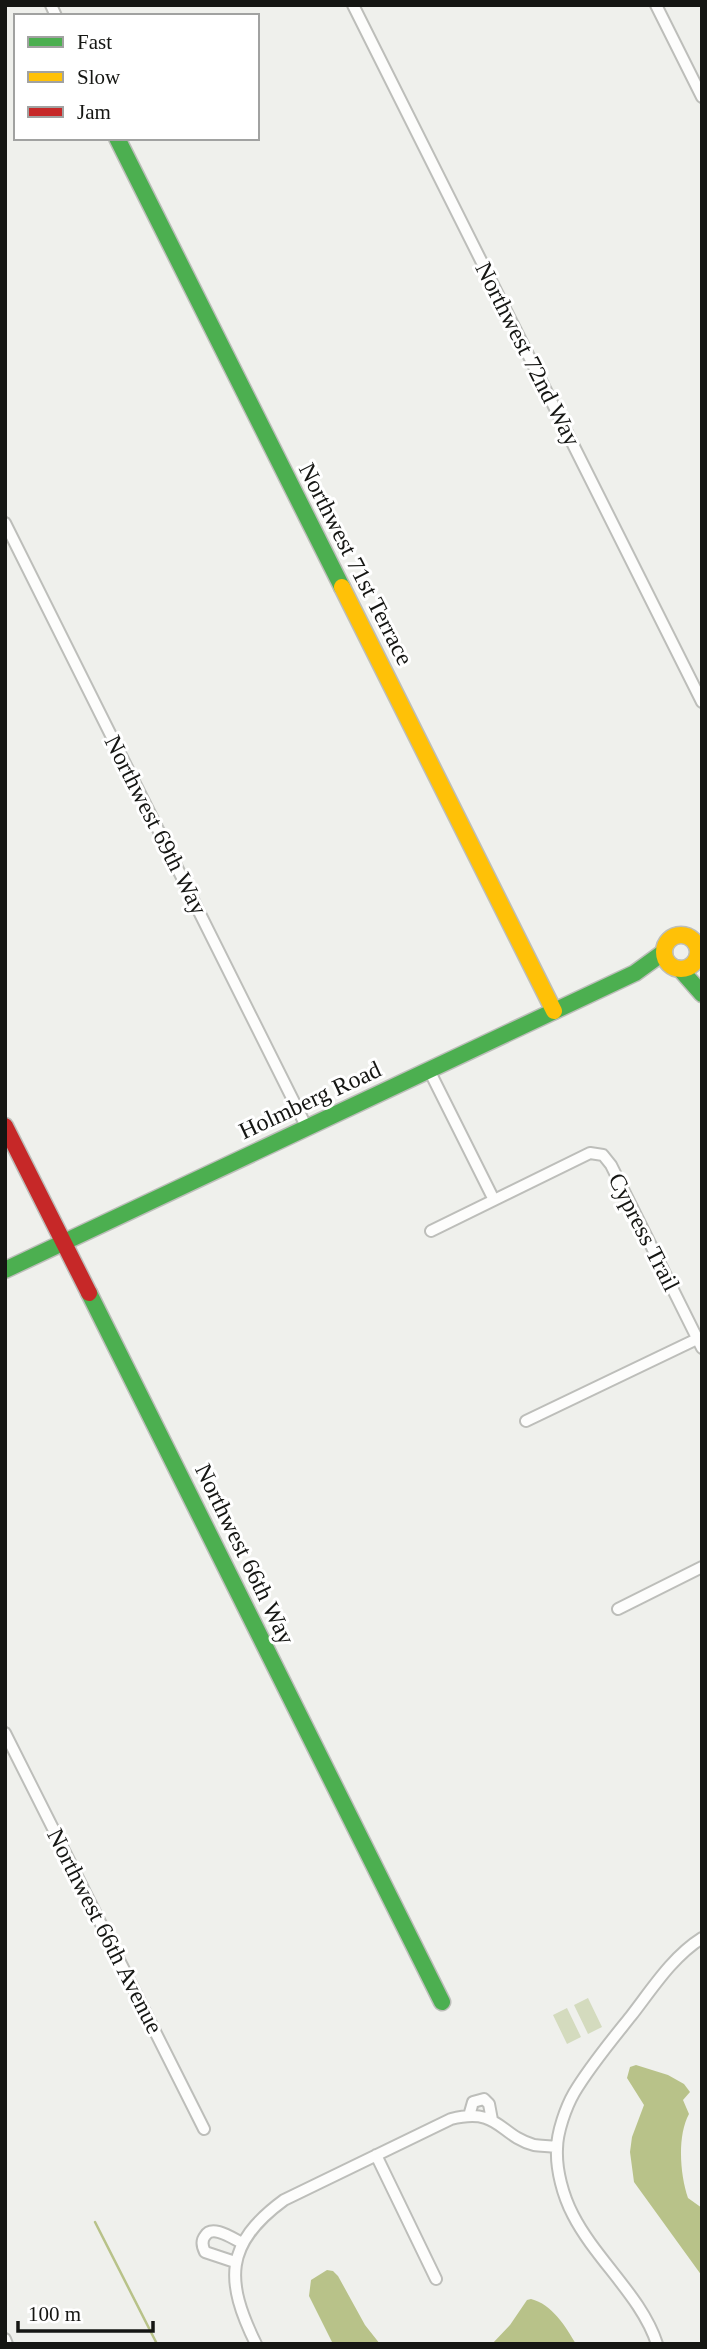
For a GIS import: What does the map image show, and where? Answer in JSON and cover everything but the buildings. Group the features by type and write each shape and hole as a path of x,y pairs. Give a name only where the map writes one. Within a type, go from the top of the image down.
{"street":[{"name":"Northwest 72nd Way","path":"353,5 702,702"},
{"path":"656,5 702,97"},
{"name":"Northwest 71st Terrace","path":"118,140 554,1011"},
{"name":"Northwest 69th Way","path":"5,523 306,1126"},
{"path":"681,935 698,948 701,992 667,962 664,947 671,938 681,935"},
{"path":"677,969 690,967 698,948"},
{"name":"Holmberg Road","path":"5,1270 635,973 664,952"},
{"name":"Holmberg Road","path":"635,973 658,968 677,969"},
{"path":"429,1070 494,1200 431,1231"},
{"name":"Northwest 66th Way","path":"5,1126 442,2002"},
{"name":"Cypress Trail","path":"494,1200 590,1153 603,1155 611,1165 699,1343"},
{"path":"526,1421 699,1343"},
{"path":"618,1609 702,1566"},
{"name":"Northwest 66th Avenue","path":"5,1733 204,2129"},
{"path":"657,2344 641,2312 585,2237 572,2213 563,2190 556,2147 573,2095 593,2064 680,1955 702,1938"},
{"path":"469,2116 473,2102 484,2099 489,2104 492,2120"},
{"path":"256,2344 237,2298 238,2253 267,2212 284,2200 451,2119 469,2116 492,2120 534,2145 556,2147"},
{"path":"376,2155 436,2278"}],"shaded area":[{"path":"588,1998 602,2027 588,2034 574,2005"},
{"path":"567,2008 581,2037 567,2044 553,2015"},
{"path":"636,2065 668,2075 684,2084 690,2092 683,2100 689,2114 681,2144 682,2167 688,2198 702,2208 702,2276 634,2182 630,2152 632,2137 644,2105 627,2078 630,2067"},
{"path":"327,2270 338,2276 365,2325 380,2344 333,2344 309,2296 311,2280"},
{"path":"531,2299 552,2311 576,2344 492,2344 510,2325 527,2300"}],"waterway":[{"path":"95,2222 157,2344"}],"traffic: fast":[{"path":"118,140 342,587"},
{"path":"5,1270 635,973 664,952"},
{"path":"680,969 702,994"},
{"path":"89,1293 442,2002"}],"traffic: slow":[{"path":"342,587 554,1011"},
{"path":"681,935 693,940 698,952 693,964 681,969 669,964 664,952 669,940 681,935"}],"traffic: jam":[{"path":"5,1126 89,1293"}]}
